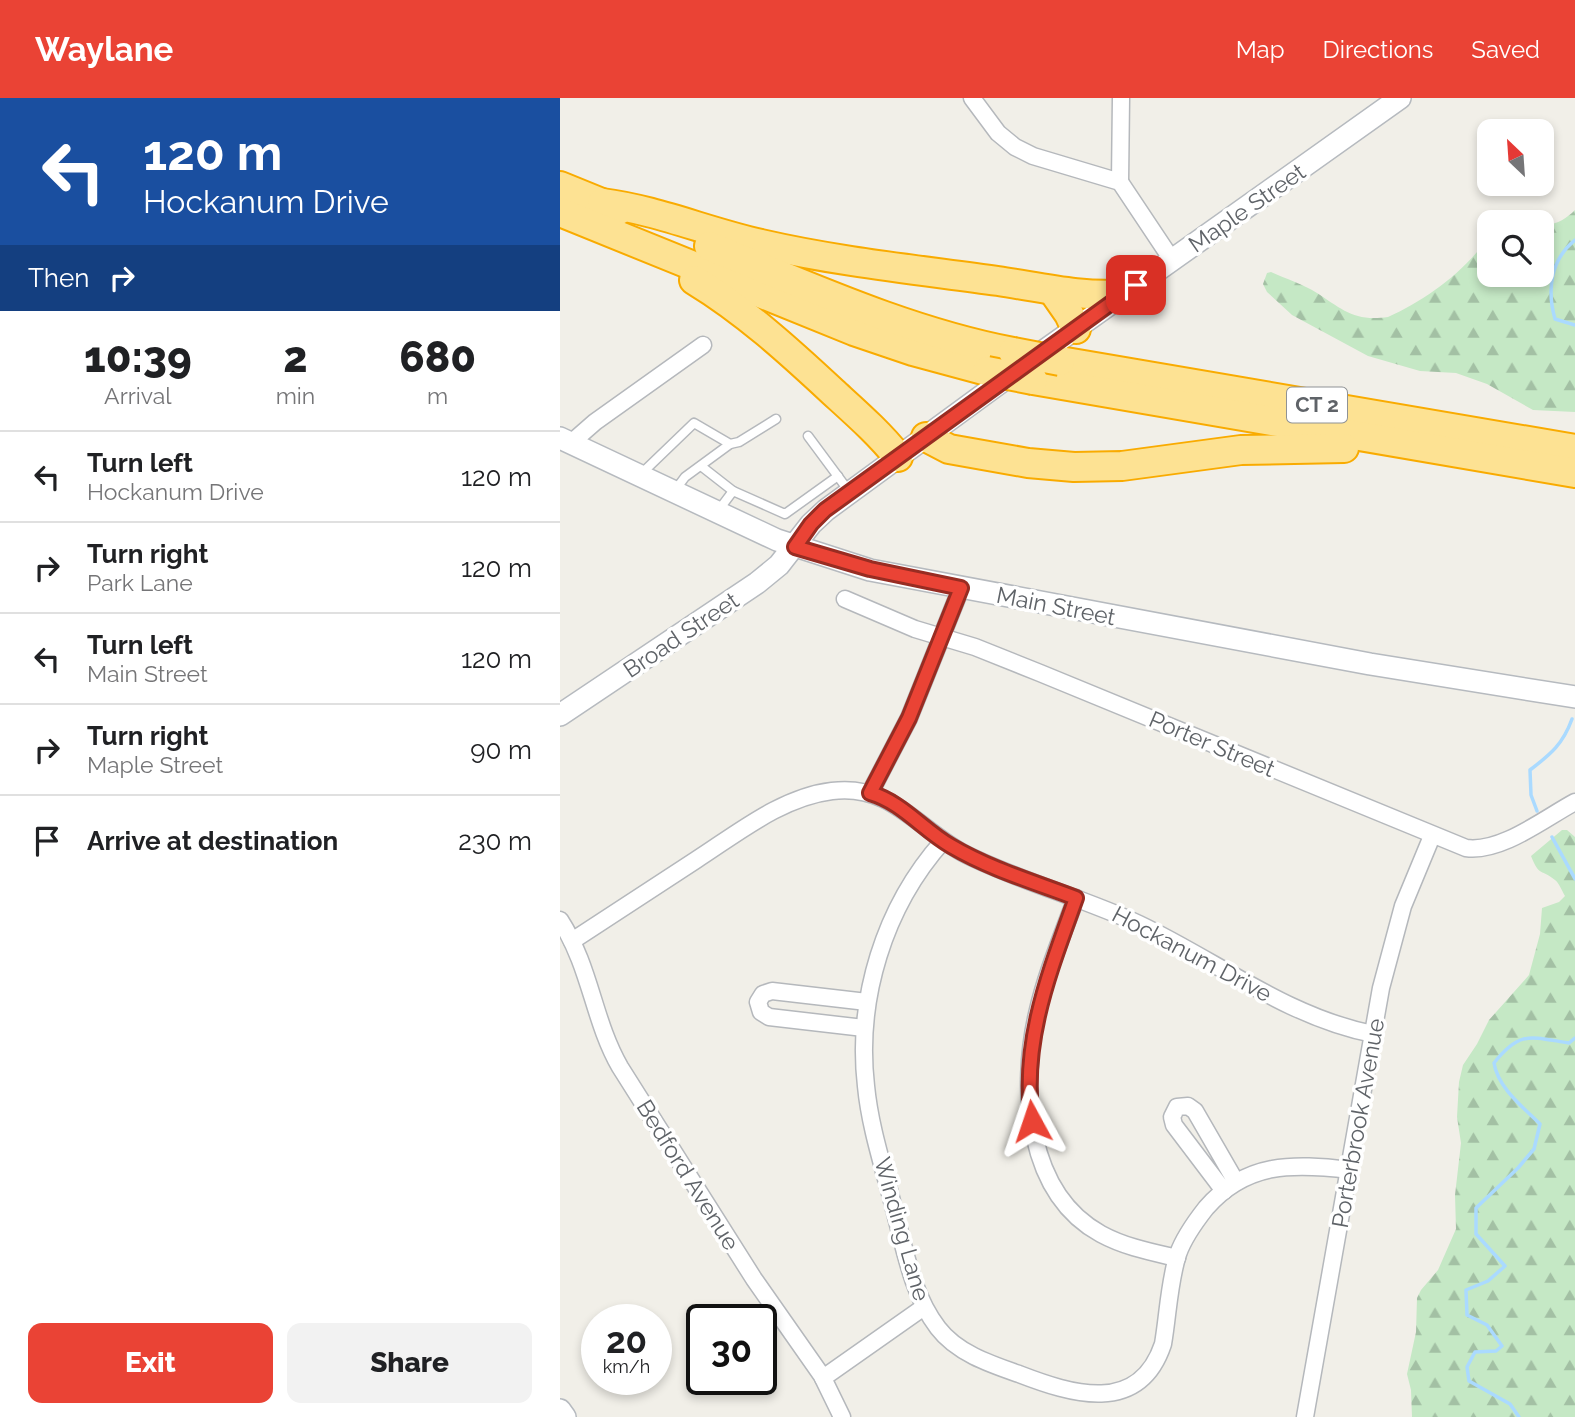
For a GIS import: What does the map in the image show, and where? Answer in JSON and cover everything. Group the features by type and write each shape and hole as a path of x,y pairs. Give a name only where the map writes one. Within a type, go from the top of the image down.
{"highway":[{"name":"CT 2","path":"560,186 881,314 952,337 1059,361 1575,449"},
{"path":"602,202 648,210 722,234 791,250 1053,291 1125,294"},
{"name":"CT 2","path":"560,212 876,339 987,371 1575,473"},
{"path":"645,247 720,296 760,327 875,431 898,457"},
{"path":"1053,291 1076,329"},
{"path":"926,437 949,449 1028,463 1074,467 1122,466 1223,452 1275,448 1355,449 1430,458 1468,455"},
{"path":"1543,443 1575,439"}],"main road":[{"name":"Maple Street","path":"795,547 844,484 898,457 1400,98"},
{"name":"Main Street","path":"565,441 795,547 870,569 1370,664 1575,697"},
{"name":"Broad Street","path":"560,715 757,583 795,547"},
{"path":"560,1410 565,1417"}],"street":[{"path":"972,98 998,133 1015,147 1033,156 1120,182"},
{"path":"1121,98 1120,182 1172,260"},
{"path":"565,441 703,345"},
{"path":"870,793 909,718 961,588"},
{"name":"Porter Street","path":"845,599 915,629 975,648 1064,683 1466,848 1487,848 1506,841 1575,802"},
{"name":"Hockanum Drive","path":"572,942 778,809 807,797 852,790 870,793 897,805 943,841 987,864 1114,912 1170,939 1303,1012 1373,1034"},
{"name":"Porterbrook Avenue","path":"1305,1417 1381,988 1409,891 1432,836"},
{"name":"Winding Lane","path":"943,841 914,879 895,914 880,951 867,1002 864,1068 870,1113 912,1275 924,1307 944,1335 980,1359 1065,1391 1091,1394 1109,1392 1135,1382 1147,1373 1163,1344 1177,1258 1192,1227 1230,1186 1257,1173 1280,1167 1307,1165 1350,1170"},
{"path":"1076,898 1046,982 1032,1041 1029,1098 1038,1150 1059,1196 1088,1226 1124,1245 1177,1258"},
{"name":"Bedford Avenue","path":"560,920 593,991 603,1032 620,1067 754,1279 823,1378 842,1417"},
{"path":"864,1028 769,1017 761,1012 758,1002 763,994 772,991 867,1002"},
{"path":"1188,1106 1195,1111 1230,1186 1174,1125 1171,1117 1177,1107 1188,1106"},
{"path":"823,1378 924,1307"}],"lane":[{"path":"674,492 685,477 730,444 739,442 776,419"},
{"path":"640,476 694,423 730,444"},
{"path":"701,466 733,491 785,514 844,484 808,436"},
{"path":"717,512 733,491"},
{"path":"793,509 811,524"}],"green space":[{"path":"1575,210 1575,412 1533,410 1487,384 1456,373 1420,371 1368,356 1292,315 1267,292 1263,284 1267,273 1271,272 1312,290 1349,313 1366,318 1388,317 1417,302 1444,283 1477,252 1477,287 1554,287 1554,223"},
{"path":"1562,830 1567,830 1575,837 1575,1417 1412,1417 1411,1390 1407,1374 1416,1332 1417,1298 1438,1270 1456,1229 1455,1195 1461,1143 1457,1117 1463,1065 1489,1020 1529,975 1540,934 1542,908 1559,902 1565,896 1556,881 1539,870 1531,856"}],"waterway":[{"path":"1575,240 1560,257 1551,287 1555,319 1575,325"},
{"path":"1537,811 1531,795 1530,770 1556,748 1572,719"},
{"path":"1552,837 1575,879"},
{"path":"1519,1417 1510,1404 1469,1381 1467,1367 1475,1352 1496,1351 1502,1346 1487,1325 1467,1315 1466,1290 1488,1281 1505,1266 1476,1234 1476,1208 1534,1149 1540,1124 1506,1089 1494,1063 1511,1045 1527,1038 1569,1043 1575,1038"}],"route":[{"path":"1032,1121 1029,1077 1034,1027 1039,1003 1076,898 966,855 939,838 900,807 870,793 909,718 961,588 870,569 795,547 825,510 1136,285"}]}
